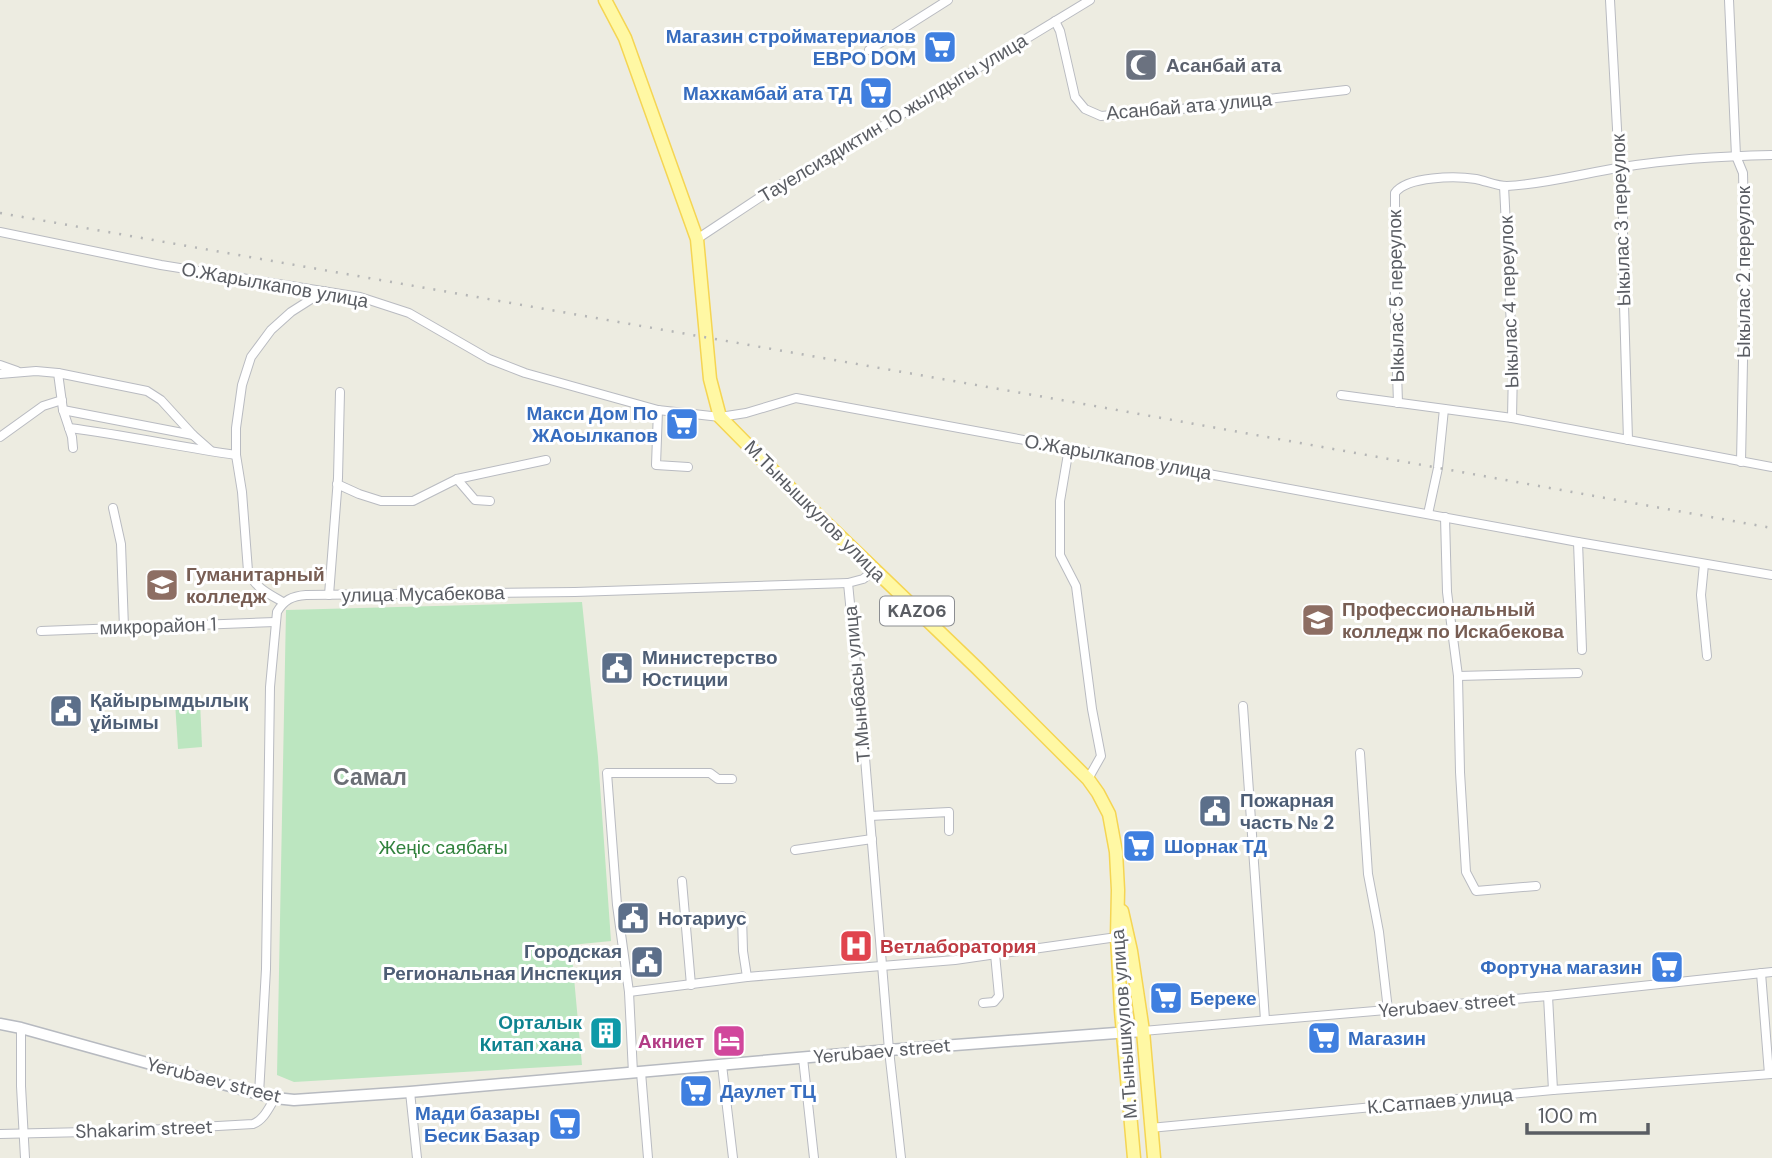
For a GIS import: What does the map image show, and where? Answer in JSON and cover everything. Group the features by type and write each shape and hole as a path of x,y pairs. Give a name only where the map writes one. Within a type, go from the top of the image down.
{"main road":[{"name":"KАZ06","path":"605,0 625,38 697,239"},
{"name":"М.Тынышкулов улица","path":"697,239 710,379 720,417 1088,779 1110,814 1116,852 1116,937 1134,1158"},
{"name":"М.Тынышкулов улица","path":"1118,890 1131,951 1143,1031 1154,1158"},
{"name":"Yerubaev street","path":"0,1024 259,1094 294,1100 1143,1031"}],"street":[{"path":"869,50 948,0"},
{"name":"Тауелсиздиктин 10 жылдыгы улица","path":"697,239 777,186 807,172 1090,0"},
{"name":"Ыкылас 3 переулок","path":"1610,0 1623,184 1628,440"},
{"name":"Ыкылас 2 переулок","path":"1729,0 1736,156 1743,173 1745,260 1741,462"},
{"name":"Асанбай ата улица","path":"1055,21 1060,31 1075,97 1085,109 1101,116 1346,89"},
{"path":"1504,186 1563,179 1668,160 1772,155"},
{"name":"Ыкылас 5 переулок","path":"1398,403 1395,312 1396,190 1420,181 1448,177 1478,179 1504,186"},
{"name":"Ыкылас 4 переулок","path":"1504,186 1513,367 1512,418"},
{"name":"О.Жарылкапов улица","path":"0,232 161,265 360,297 409,313 489,359 525,373 658,410 720,417 746,413 796,398 1578,542 1772,575"},
{"path":"259,1094 266,969 270,687 276,612 283,602 251,581 248,571 242,492 236,455 236,428 242,384 251,357 271,330 291,312 324,291"},
{"path":"0,365 21,372"},
{"path":"0,374 36,371 58,373 146,391 160,400 213,452"},
{"path":"58,373 74,448"},
{"path":"329,595 340,392"},
{"path":"1341,395 1512,418 1772,467"},
{"path":"0,438 43,407 63,405 193,435"},
{"path":"1428,514 1438,468 1444,409"},
{"path":"658,410 656,465 688,467"},
{"path":"69,428 236,455"},
{"path":"1069,448 1060,501 1060,555 1076,586 1101,756 1088,779"},
{"path":"337,484 382,501 413,501 457,480 546,460"},
{"path":"457,480 475,500 490,501"},
{"path":"113,508 121,544 124,628"},
{"path":"1445,517 1447,592 1458,676 1466,872 1476,891 1536,886"},
{"path":"1578,542 1582,650"},
{"path":"1704,564 1701,595 1707,656"},
{"name":"Т.Мынбасы улица","path":"875,570 863,579 848,583 901,1158"},
{"name":"улица Мусабекова","path":"283,602 295,596 564,592 848,583"},
{"name":"микрорайон 1","path":"41,631 275,622"},
{"path":"1458,676 1577,673"},
{"path":"1243,706 1265,1020"},
{"path":"1360,753 1368,874 1379,932 1388,1010"},
{"path":"648,1158 617,905 607,774 710,773 718,779 732,779"},
{"path":"870,816 949,812 949,831"},
{"path":"795,850 872,839"},
{"path":"682,881 691,985"},
{"path":"742,916 747,977"},
{"path":"629,992 747,977 955,960 1116,937"},
{"path":"984,1003 994,1002 999,996 995,954"},
{"name":"Yerubaev street","path":"1143,1031 1548,996 1772,972"},
{"path":"1761,974 1771,1074"},
{"path":"1548,996 1553,1090"},
{"path":"21,1028 24,1158"},
{"path":"803,1058 814,1158"},
{"path":"722,1065 733,1158"},
{"name":"К.Сатпаев улица","path":"1150,1128 1553,1090 1771,1074"},
{"path":"410,1092 417,1158"},
{"name":"Shakarim street","path":"0,1134 130,1131 253,1124 258,1122 275,1098"}],"green space":[{"name":"Жеңіс саябағы","path":"582,602 598,757 611,941 571,945 582,1065 294,1082 277,1075 286,610"},
{"path":"200,701 202,747 178,749 175,702"}],"railway":[{"path":"0,213 1772,528"}],"place":[{"name":"Магазин стройматериалов ЕВРО DOM","path":"940,47"},
{"name":"Асанбай ата","path":"1141,65"},
{"name":"Махкамбай ата ТД","path":"876,93"},
{"name":"Макси Дом По ЖАоылкапов","path":"682,424"},
{"name":"Гуманитарный колледж","path":"162,585"},
{"name":"Профессиональный колледж по Искабекова","path":"1318,620"},
{"name":"Министерство Юстиции","path":"617,668"},
{"name":"Қайырымдылық ұйымы","path":"66,711"},
{"name":"Пожарная часть № 2","path":"1215,811"},
{"name":"Шорнак ТД","path":"1139,846"},
{"name":"Нотариус","path":"633,918"},
{"name":"Ветлаборатория","path":"856,946"},
{"name":"Городская Региональная Инспекция","path":"647,962"},
{"name":"Фортуна магазин","path":"1667,967"},
{"name":"Береке","path":"1166,998"},
{"name":"Орталык Китап хана","path":"606,1033"},
{"name":"Магазин","path":"1324,1038"},
{"name":"Акниет","path":"729,1041"},
{"name":"Даулет ТЦ","path":"696,1091"},
{"name":"Мади базары Бесик Базар","path":"565,1124"}],"district":[{"name":"Самал","path":"370,777"}]}
